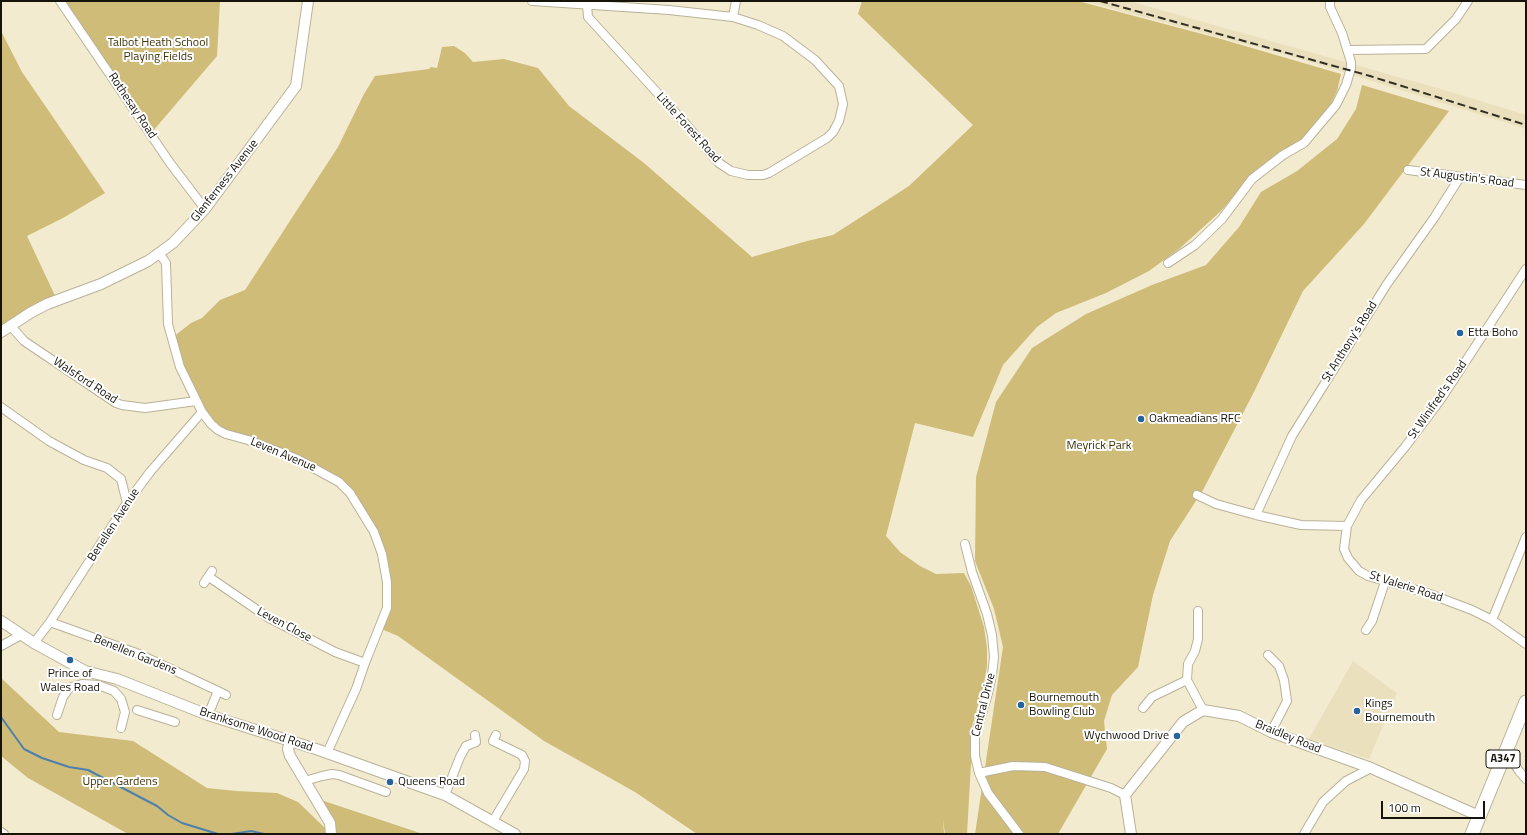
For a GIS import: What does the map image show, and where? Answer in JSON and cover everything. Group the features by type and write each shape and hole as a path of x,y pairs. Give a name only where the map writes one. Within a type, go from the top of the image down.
{"main road":[{"name":"A347","path":"1472,834 1526,702"}],"street":[{"name":"Rothesay Road","path":"60,1 170,163 205,209"},
{"name":"Glenferness Avenue","path":"1,332 10,325 47,304 111,280 148,261 173,243 205,209 296,86 304,19 308,1"},
{"name":"Little Forest Road","path":"532,1 669,10 733,17 758,25 783,36 815,60 839,86 843,109 840,121 827,138 769,173 763,175 748,175 740,174 724,168 588,17 587,5"},
{"path":"733,17 736,1"},
{"path":"1168,263 1195,245 1222,219 1252,179 1283,155 1304,143 1330,114 1342,95 1349,76 1351,62 1348,50 1330,7 1330,1"},
{"path":"1348,50 1426,49 1456,19 1468,1"},
{"name":"St Augustin's Road","path":"1408,170 1526,185"},
{"name":"St Anthony's Road","path":"1256,515 1292,436 1387,284 1434,218 1460,177"},
{"name":"Leven Avenue","path":"159,253 166,263 168,324 180,367 202,412 211,424 218,430 297,459 339,482 353,498 374,532 382,554 387,582 387,608 356,689 327,753"},
{"name":"St Winifred's Road","path":"1347,526 1353,512 1361,500 1405,447 1441,399 1526,269"},
{"name":"Walsford Road","path":"10,325 24,341 116,403 145,408 196,401"},
{"path":"1,407 49,441 84,460 106,468 121,479 127,503"},
{"name":"Benellen Avenue","path":"34,643 50,622 127,503 150,472 202,412"},
{"path":"1197,496 1216,504 1301,525 1347,526"},
{"name":"St Valerie Road","path":"1347,526 1344,549 1348,558 1359,571 1385,582 1453,602 1482,614 1526,644"},
{"path":"1492,620 1526,537"},
{"name":"Central Drive","path":"965,544 972,572 987,614 992,635 994,657 988,693 975,737 975,756 979,773 988,793 1019,834"},
{"name":"Leven Close","path":"208,577 269,618 335,652 365,663"},
{"path":"1366,630 1372,621 1385,582"},
{"path":"1131,834 1125,795 1183,722 1203,710 1187,680 1188,664 1195,651 1198,639 1198,611"},
{"name":"Branksome Wood Road","path":"1,621 34,643 86,671 117,679 208,716 327,753 445,795 515,834"},
{"name":"Benellen Gardens","path":"50,622 139,654 222,693 208,716"},
{"path":"1,646 21,635"},
{"path":"1268,654 1279,666 1284,680 1287,701 1271,732"},
{"path":"1143,708 1152,696 1187,680"},
{"path":"57,715 63,697 69,688 82,684 98,685 114,691 121,699 124,712 121,728"},
{"path":"137,710 175,722"},
{"name":"Braidley Road","path":"1203,710 1239,716 1271,732 1371,768 1479,816"},
{"path":"493,821 524,768 525,761 522,754 493,741 496,735"},
{"path":"445,795 464,750 470,744 478,740"},
{"path":"290,741 288,750 290,756 330,823 331,834"},
{"path":"1506,750 1519,771 1526,779"},
{"path":"979,773 1013,766 1045,767 1111,788 1125,795"},
{"path":"1304,834 1323,802 1346,781 1371,768"},
{"path":"305,781 332,774 339,775 371,790 386,792"}],"shaded area":[{"path":"1084,1 1129,1 1441,89 1526,115 1526,129 1298,58"},
{"name":"Kings Bournemouth","path":"1353,661 1397,693 1369,759 1309,739"}],"green space":[{"name":"Talbot Heath School Playing Fields","path":"64,1 220,1 217,56 153,131"},
{"path":"862,1 1078,1 1221,39 1341,74 1337,91 1331,104 1302,139 1254,173 1221,211 1179,249 1149,271 1106,293 1056,313 1037,327 1003,365 973,437 915,423 886,536 900,552 920,566 936,574 964,573 971,586 984,627 987,648 987,666 984,684 971,730 972,746 967,834 945,834 943,819 944,834 697,834 635,792 544,741 398,636 379,628 387,608 382,554 350,493 329,475 218,430 196,401 172,338 191,323 202,318 220,300 245,290 338,147 364,94 375,76 429,69 431,67 437,68 442,47 454,46 465,53 473,62 504,59 538,68 569,106 644,163 752,257 833,235 909,186 973,125 858,14"},
{"path":"1,31 22,72 105,193 63,218 27,236 57,300 1,332"},
{"name":"Meyrick Park","path":"1362,85 1449,111 1364,224 1303,291 1254,392 1203,490 1170,541 1153,595 1138,667 1112,695 1104,721 1107,749 1058,834 975,834 1003,647 994,609 975,561 976,477 996,402 1032,348 1086,314 1152,285 1206,265 1239,227 1261,192 1297,171 1337,139 1356,109"},
{"name":"Upper Gardens","path":"1,678 59,732 133,741 207,788 277,793 298,802 324,827 331,830 321,800 423,834 128,834 28,778 1,756"}],"waterway":[{"path":"1,717 24,749 42,758 69,767 88,770 157,806 168,815 182,823 218,834"},
{"path":"232,834 251,831 264,834"}],"railway":[{"path":"1100,1 1370,76 1526,125"}],"place":[{"name":"Etta Boho","path":"1460,333"},
{"name":"Oakmeadians RFC","path":"1141,419"},
{"name":"Prince of Wales Road","path":"70,660"},
{"name":"Bournemouth Bowling Club","path":"1021,705"},
{"name":"Kings Bournemouth","path":"1357,711"},
{"name":"Wychwood Drive","path":"1177,736"},
{"name":"Queens Road","path":"390,782"}]}
